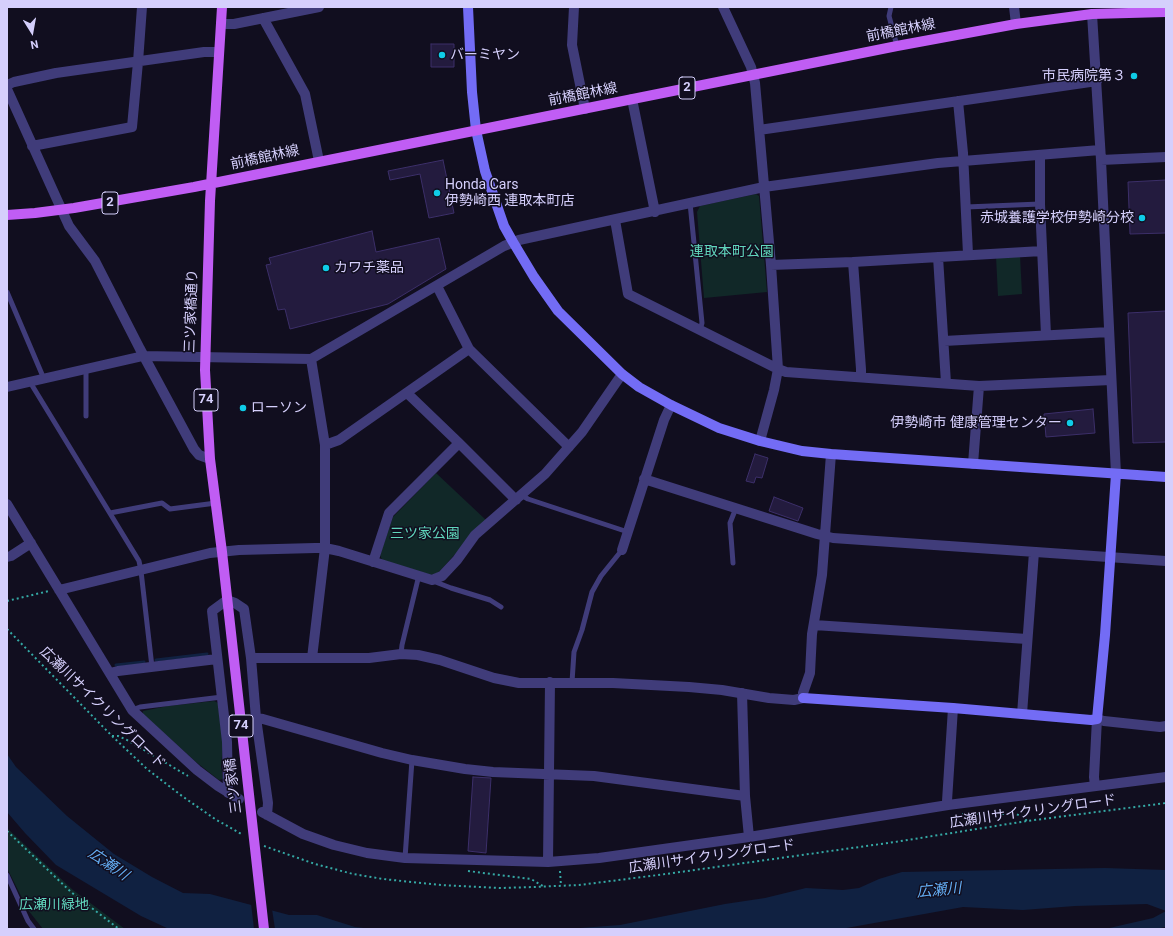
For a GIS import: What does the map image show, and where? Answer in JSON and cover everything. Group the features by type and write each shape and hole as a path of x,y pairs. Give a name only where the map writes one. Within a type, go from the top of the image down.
{"main road":[{"name":"三ツ家橋通り","path":"222,7 211,184 204,356 210,459 222,552 228,615"},
{"name":"前橋館林線","path":"7,215 62,210 104,204 211,184 319,161 897,46 1016,24 1092,11 1166,12"},
{"name":"三ツ家橋","path":"228,615 259,845 264,929"}],"street":[{"path":"32,146 132,127 142,7"},
{"path":"221,24 234,24 319,7"},
{"path":"468,7 472,92 476,130 485,171 504,226 534,277 558,311 622,374 654,397 719,428 760,441 802,451 1166,477"},
{"path":"574,7 572,45 585,109"},
{"path":"723,7 753,75 772,265 778,369 774,390 760,441"},
{"path":"1014,7 1016,24"},
{"path":"1092,11 1097,81 1116,474 1097,719 1094,777 1095,786"},
{"path":"263,18 305,94 319,161"},
{"path":"7,85 40,76 204,52 219,52"},
{"path":"759,130 1097,81"},
{"path":"7,89 69,226 95,261 143,356 194,449 199,455 210,459"},
{"path":"632,99 655,212"},
{"path":"958,101 964,161 968,254"},
{"path":"7,387 143,356 311,359 513,242 764,187 964,161 1040,156 1100,155 1166,157"},
{"path":"1040,156 1040,204 1046,335"},
{"path":"615,220 628,294 786,372 979,386 1111,380"},
{"path":"772,265 854,262 968,254 1042,251"},
{"path":"938,257 946,383"},
{"path":"854,262 861,369 860,377"},
{"path":"437,286 469,349 569,447"},
{"path":"944,341 1109,332"},
{"path":"325,445 339,440 469,349"},
{"path":"311,359 325,445 325,548 312,658"},
{"path":"56,590 141,571 210,553 246,550 325,548 432,580 442,576 457,560 475,535 545,474 582,432 622,374"},
{"path":"973,464 979,386"},
{"path":"407,393 518,498"},
{"path":"622,550 644,479 664,420 671,405"},
{"path":"373,562 388,513 460,443"},
{"path":"803,698 810,673 814,625 822,575 831,454"},
{"path":"644,479 826,536 1166,561"},
{"path":"7,504 31,543 56,590 110,673 132,710 197,770 239,799"},
{"path":"7,557 31,543"},
{"path":"1022,714 1034,552"},
{"path":"228,792 228,742 212,611 226,600 235,603 244,609 256,718 268,804 264,813 304,834 334,845 367,853 404,858 548,862 599,858 749,837 948,805 1166,777"},
{"path":"814,625 1027,639"},
{"path":"250,658 369,658 401,654 418,655 440,660 494,678 512,682 572,682 689,687 742,693 769,698 794,700 803,698 953,708 1091,720 1097,719 1160,727 1166,726"},
{"path":"110,673 217,659"},
{"path":"548,862 550,682"},
{"path":"742,693 745,796 749,837"},
{"path":"948,805 947,801 953,708"},
{"path":"256,718 412,760 486,771 594,776 745,796"}],"lane":[{"path":"891,7 889,16 897,46"},
{"path":"690,203 702,323 700,330"},
{"path":"966,207 1040,204"},
{"path":"7,292 44,379"},
{"path":"86,369 86,416"},
{"path":"30,382 139,561 152,667"},
{"path":"518,498 528,499 628,532"},
{"path":"110,513 162,503 170,509 216,503"},
{"path":"733,563 730,523 736,508"},
{"path":"572,682 574,652 582,630 592,592 601,576 622,550"},
{"path":"401,654 419,575"},
{"path":"432,580 451,588 490,600 501,607"},
{"path":"132,710 140,706 222,697"},
{"path":"404,858 412,760"},
{"path":"7,875 28,921 34,929"}],"path":[{"path":"7,601 56,590"},
{"name":"広瀬川サイクリングロード","path":"7,629 112,736 147,768 182,796 215,819 246,836"},
{"path":"112,736 118,736 127,740 193,779"},
{"name":"広瀬川サイクリングロード","path":"259,845 315,864 353,874 383,879 441,885 501,888 544,887 666,874 895,842 1027,821 1166,803"},
{"path":"948,805 957,812 966,815 1016,814 1023,817 1027,821"},
{"path":"7,831 71,892 119,929"},
{"path":"559,861 561,886"},
{"path":"461,870 531,879 544,887"}],"green space":[{"name":"連取本町公園","path":"756,194 759,196 767,292 704,298 697,212 700,206"},
{"path":"1020,255 1022,294 998,296 996,256"},
{"name":"三ツ家公園","path":"436,473 486,520 438,573 431,575 382,560 380,555 393,517"},
{"path":"214,701 218,703 223,745 221,766 223,779 219,780 196,762 143,714 143,711 168,706"},
{"name":"広瀬川緑地","path":"7,828 73,890 125,929 43,929 28,910 7,868"}],"water":[{"name":"広瀬川","path":"7,754 16,767 67,816 114,854 152,877 183,893 210,894 289,915 317,915 355,927 373,929 169,929 141,916 56,865 7,812"},
{"name":"広瀬川","path":"1105,868 1166,870 1166,911 1147,904 1075,906 1023,910 963,907 841,929 567,929 620,925 725,904 765,898 806,888 843,890 859,888 879,879 902,872"},
{"path":"1166,911 1165,927 1157,929 1105,929 1153,918"}],"pier":[{"path":"251,903 272,909 275,929 254,929"}],"building":[{"name":"バーミヤン","path":"431,44 454,44 454,67 431,67"},
{"name":"Honda Cars 伊勢崎西 連取本町店","path":"443,160 454,213 429,218 420,174 390,180 388,171"},
{"path":"1166,180 1166,233 1130,234 1128,182"},
{"path":"372,231 376,252 439,238 446,269 388,304 290,329 285,309 278,310 266,265 271,264 269,258"},
{"path":"1166,311 1166,442 1133,443 1128,313"},
{"name":"伊勢崎市 健康管理センター","path":"1093,409 1095,433 1046,437 1044,414"},
{"path":"755,454 768,458 762,478 756,477 754,483 746,481"},
{"path":"774,497 803,508 798,521 769,511"},
{"path":"473,777 491,778 486,853 468,851"}],"waterway":[{"path":"156,660 207,654"},
{"path":"116,665 144,662"}],"place":[{"name":"バーミヤン","path":"442,55"},
{"name":"市民病院第３","path":"1134,76"},
{"name":"Honda Cars 伊勢崎西 連取本町店","path":"437,193"},
{"name":"赤城養護学校伊勢崎分校","path":"1142,218"},
{"name":"カワチ薬品","path":"326,268"},
{"name":"ローソン","path":"243,408"},
{"name":"伊勢崎市 健康管理センター","path":"1070,423"}]}
